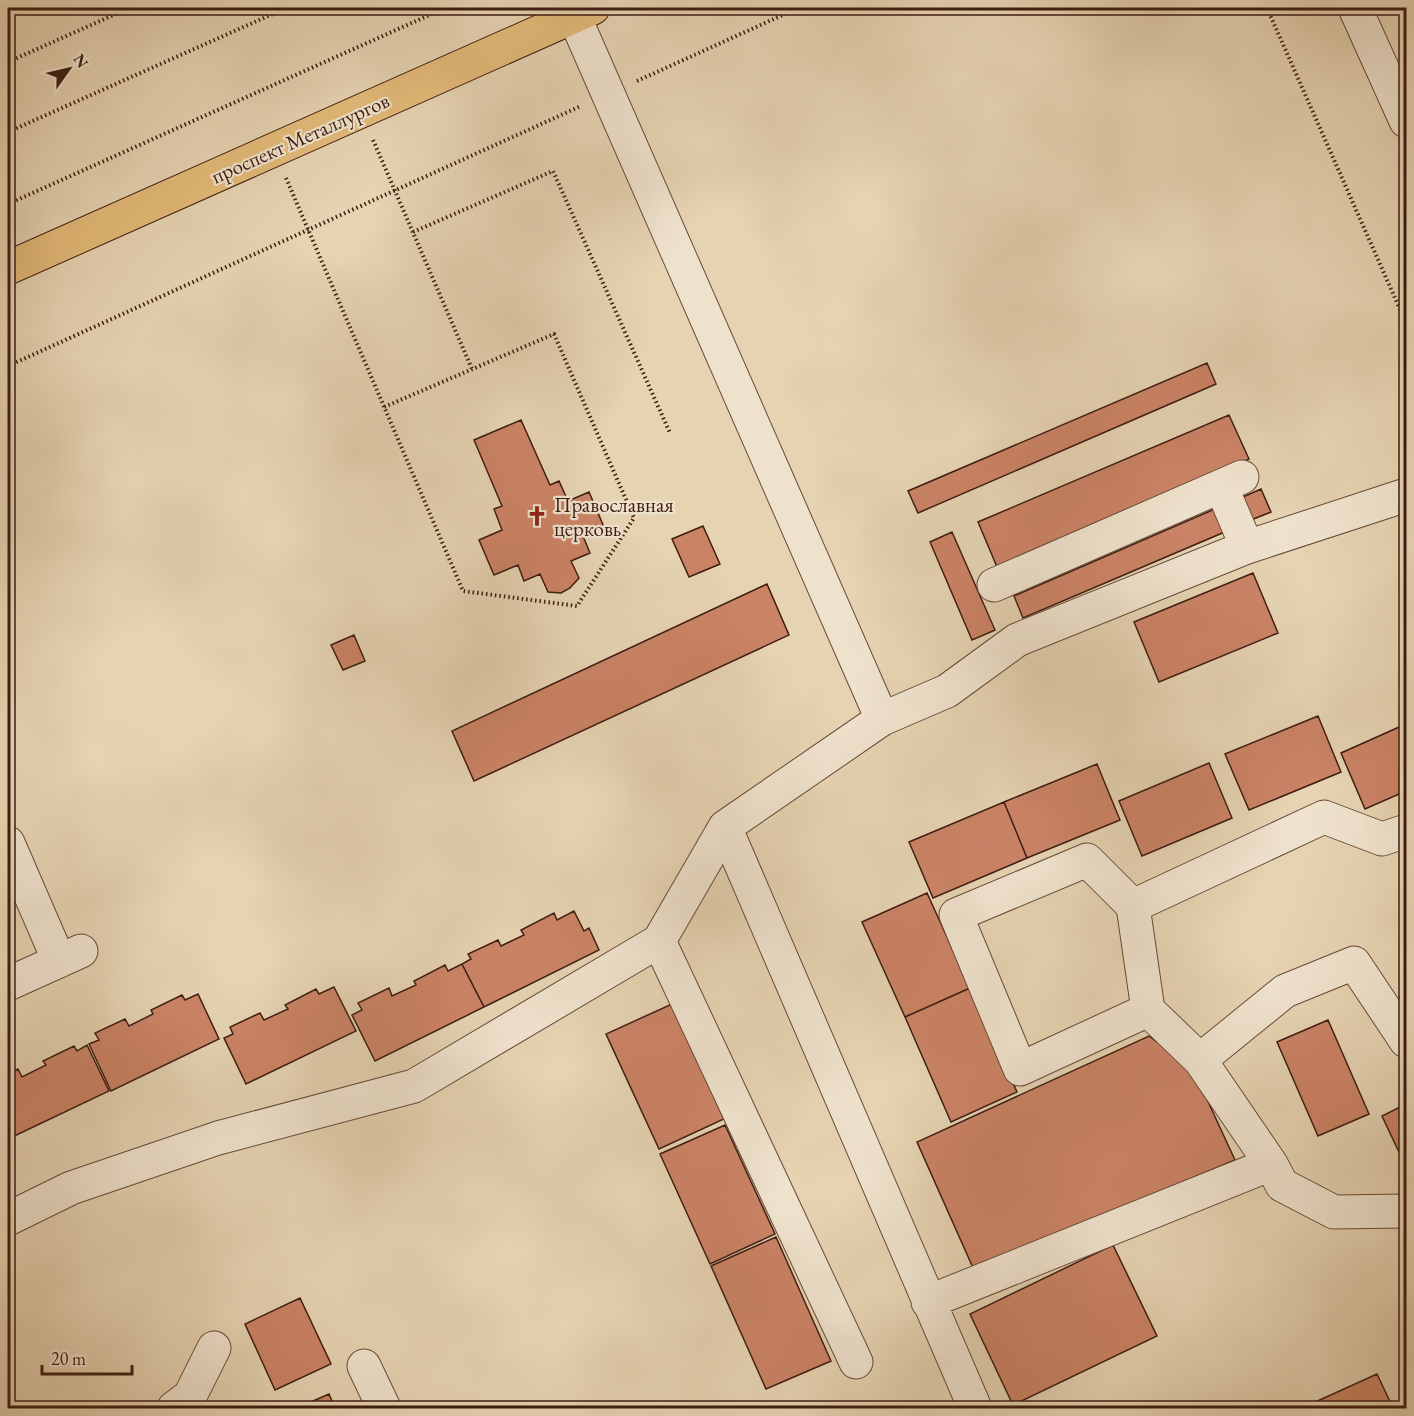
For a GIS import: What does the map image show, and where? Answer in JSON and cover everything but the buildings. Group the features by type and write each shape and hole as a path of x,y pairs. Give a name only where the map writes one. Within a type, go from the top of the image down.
{"main road":[{"name":"проспект Металлургов","path":"8,268 583,12"}],"street":[{"path":"1355,8 1406,116"},
{"path":"583,12 608,94 882,719"},
{"path":"993,585 1231,482 1247,547"},
{"path":"8,1219 71,1188 218,1138 414,1086 659,941 726,827 882,719 947,691 1017,640 1247,547 1407,495"},
{"path":"1133,906 1324,817 1382,839 1407,831"},
{"path":"726,827 975,1408"},
{"path":"8,984 70,956 9,852"},
{"path":"1148,1010 1020,1069 956,915 1088,860 1133,906 1148,1010 1200,1060 1271,1164 1282,1185 1334,1212 1407,1211"},
{"path":"659,941 856,1362"},
{"path":"1200,1060 1285,991 1353,963 1407,1041"},
{"path":"928,1302 1271,1164"},
{"path":"174,1408 190,1396 214,1348"},
{"path":"364,1366 384,1408"}],"path":[{"path":"8,62 129,8"},
{"path":"8,132 286,8"},
{"path":"8,204 445,8"},
{"path":"8,366 798,8"},
{"path":"1267,8 1407,323"},
{"path":"1402,8 1407,17"},
{"path":"361,111 472,369"},
{"path":"274,150 463,591 577,606 633,518 554,334 384,406"},
{"path":"413,232 553,171 670,433"}],"place":[{"name":"Православная церковь","path":"537,516"}]}
